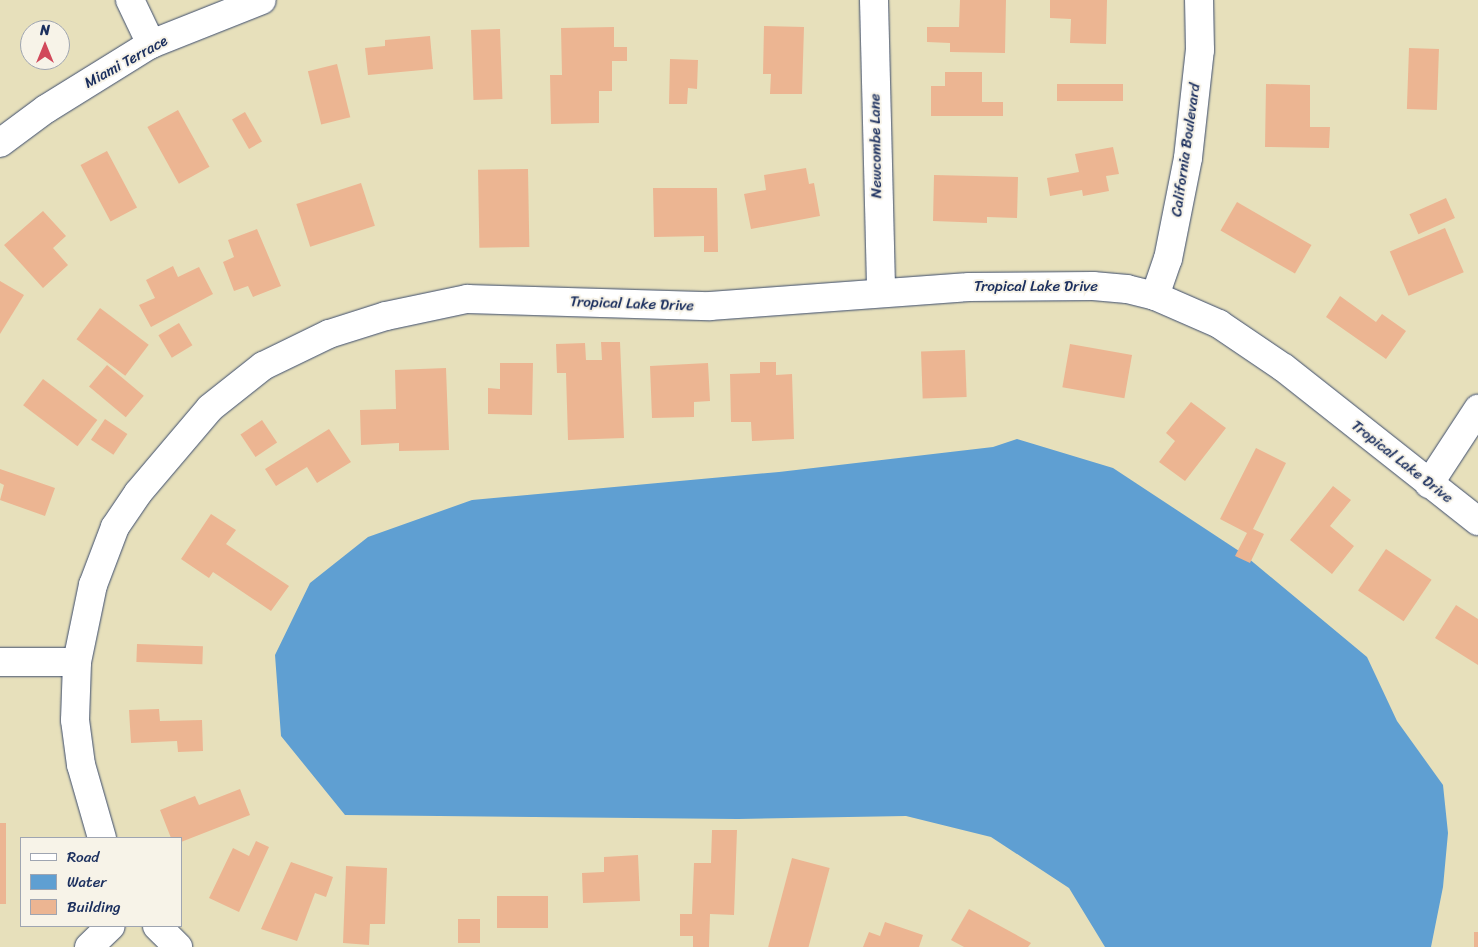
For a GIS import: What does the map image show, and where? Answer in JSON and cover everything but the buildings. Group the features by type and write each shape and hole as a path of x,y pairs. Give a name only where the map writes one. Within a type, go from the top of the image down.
{"street":[{"path":"130,0 151,44"},
{"name":"Miami Terrace","path":"0,143 46,109 151,44 262,0"},
{"name":"Newcombe Lane","path":"874,0 881,292"},
{"name":"California Boulevard","path":"1155,296 1168,259 1188,158 1200,50 1199,0"},
{"name":"Tropical Lake Drive","path":"102,837 81,765 76,720 78,662 94,585 116,527 138,492 210,408 263,366 329,334 386,316 467,299 710,306 969,287 1093,286 1155,296 1219,324 1284,368 1478,521"},
{"path":"1429,484 1478,409"},
{"path":"0,662 78,662"},
{"path":"89,947 110,927"},
{"path":"158,927 178,947"}],"water":[{"path":"1017,439 1113,468 1242,553 1367,657 1397,721 1443,785 1448,833 1443,887 1431,947 1105,947 1069,888 991,837 906,816 738,819 345,815 281,736 275,655 310,583 368,537 472,500 779,472 993,447"}]}
